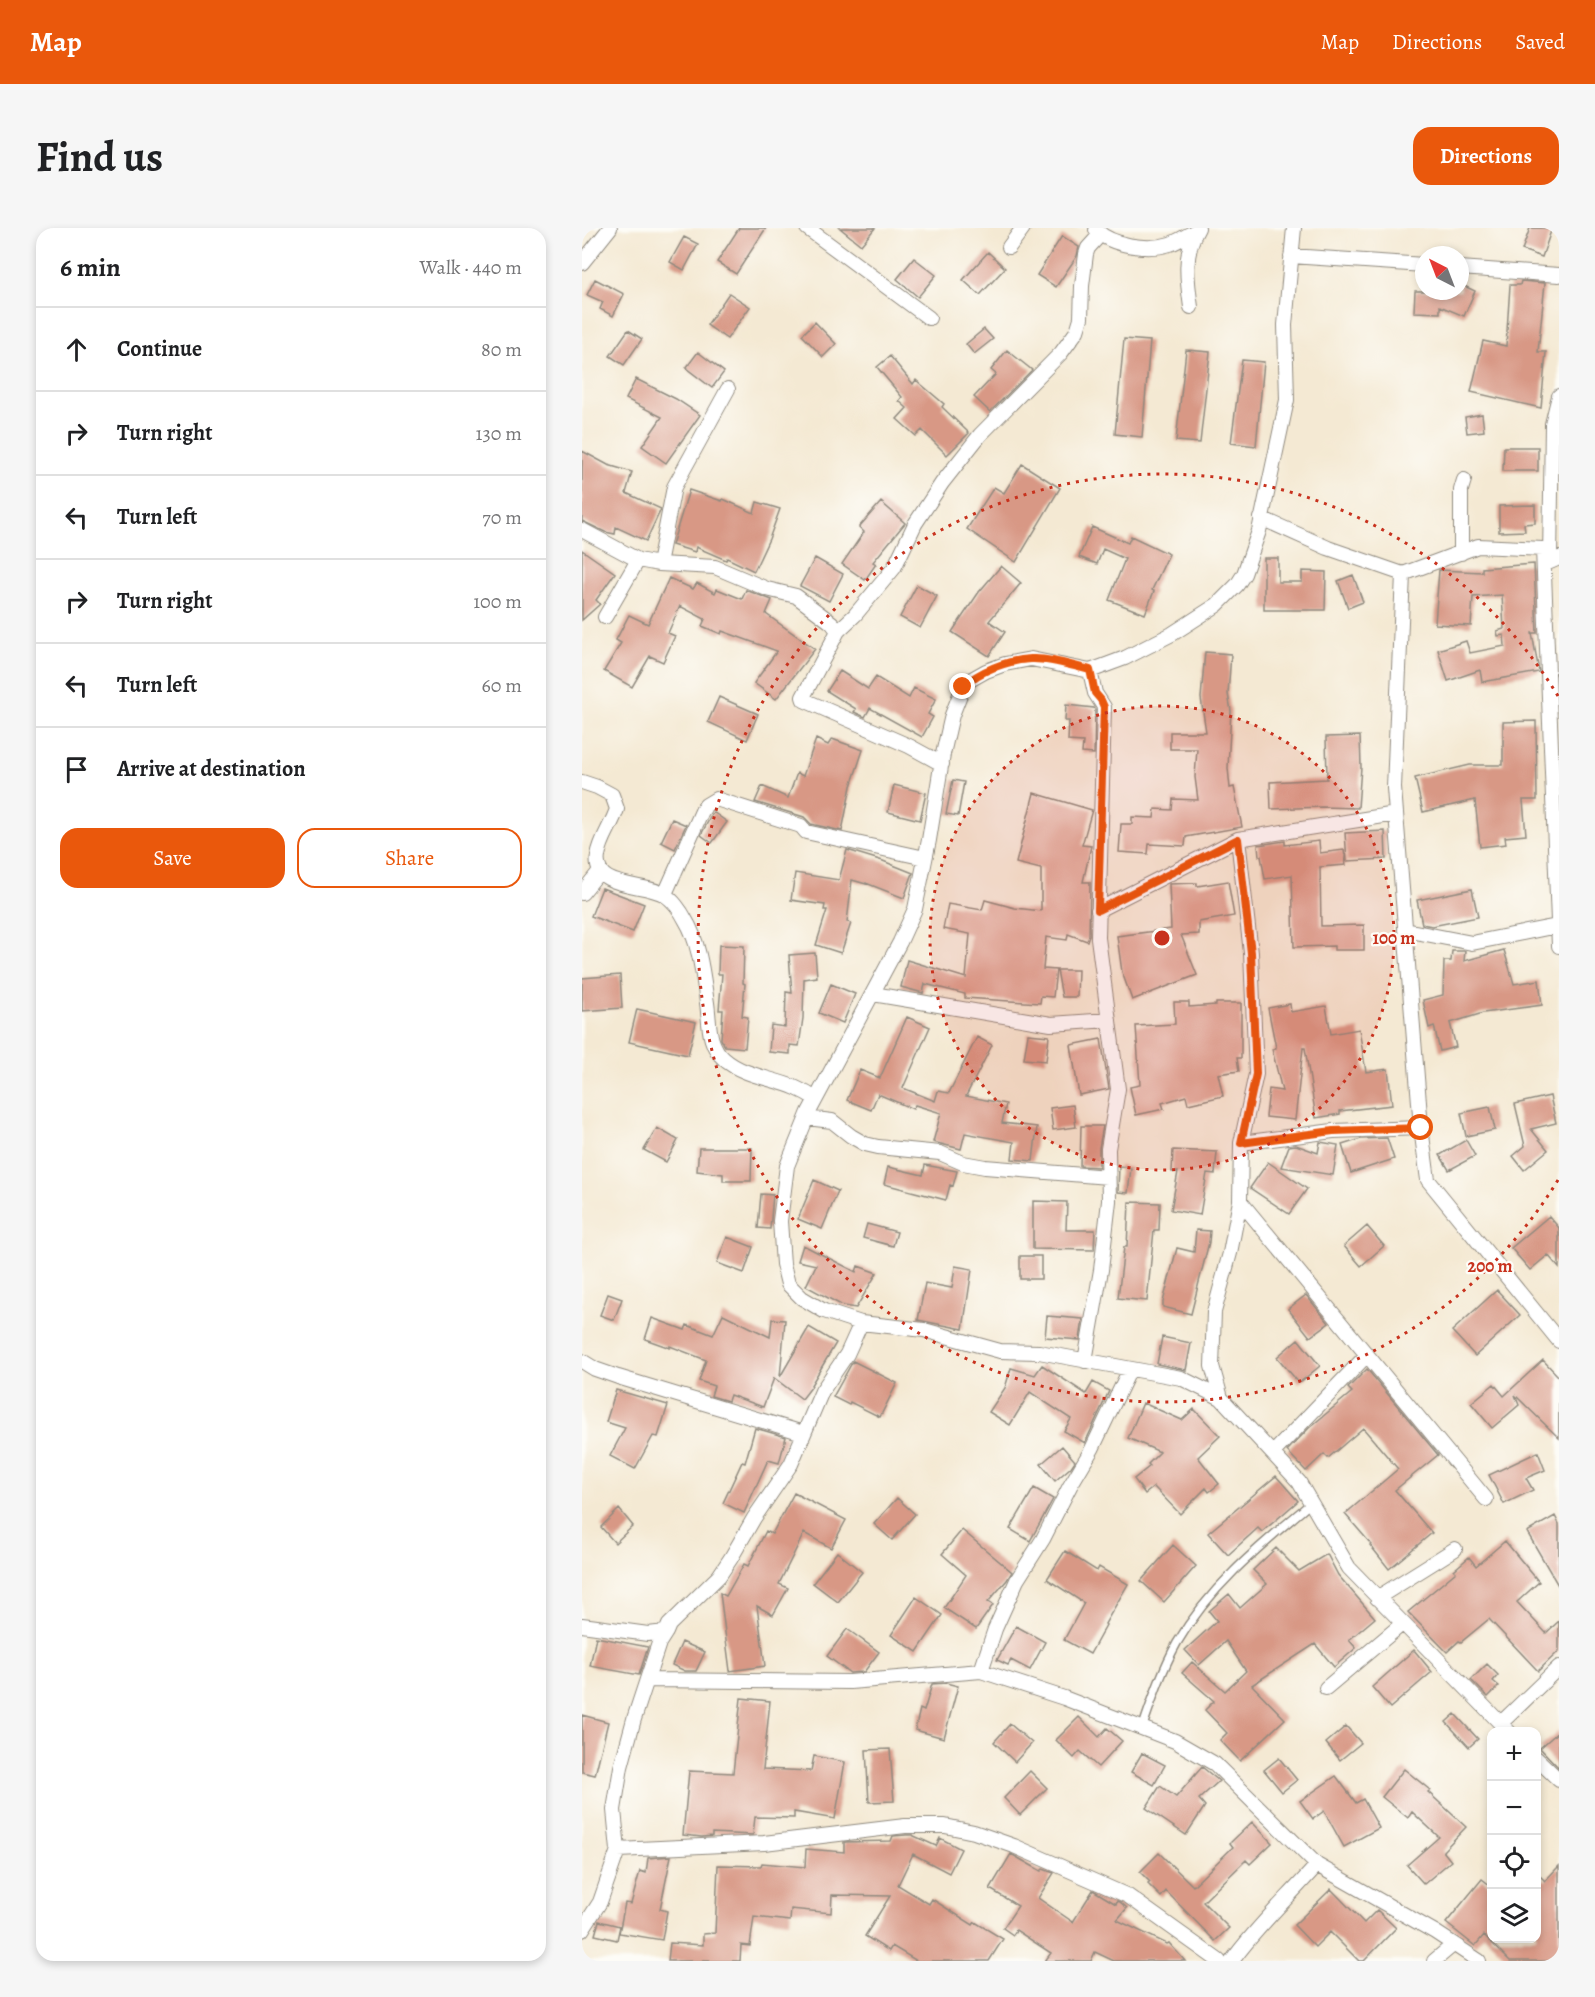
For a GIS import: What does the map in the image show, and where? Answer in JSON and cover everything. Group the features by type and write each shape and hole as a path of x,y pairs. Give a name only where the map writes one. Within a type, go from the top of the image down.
{"street":[{"path":"582,263 610,228"},
{"path":"807,228 930,318"},
{"path":"1009,247 1023,228"},
{"path":"1294,228 1285,325 1287,400 1262,518 1244,574 1237,585 1217,605 1153,644 1125,658 1090,670 1031,659 1005,664 970,680 963,687 952,715 915,909 873,994 816,1099 787,1166 780,1221 783,1264 788,1284 802,1298 824,1311 861,1323 924,1330 1000,1351 1039,1352 1181,1378 1221,1398 1299,1482 1349,1568 1505,1727 1559,1667"},
{"path":"942,764 909,746 804,700 802,697 804,691 838,631 855,615 894,568 915,524 942,483 980,435 1071,342 1081,318 1086,254 1099,232 1113,242 1136,246 1170,244 1197,230"},
{"path":"1191,307 1186,275 1187,256 1197,230"},
{"path":"1170,244 1187,256"},
{"path":"1291,256 1415,264"},
{"path":"1469,269 1559,275"},
{"path":"659,564 674,487 728,389"},
{"path":"1554,560 1552,423 1559,396"},
{"path":"1461,553 1461,490 1464,480"},
{"path":"1262,518 1328,548 1403,574 1478,546 1543,549 1554,560"},
{"path":"582,530 638,560 659,564 715,567 767,589 796,596 832,623 838,631"},
{"path":"1543,549 1559,946"},
{"path":"605,617 638,560"},
{"path":"1403,574 1394,788 1421,1128 1428,1180 1559,1341"},
{"path":"1085,1361 1101,1270 1109,1201 1110,1132 1118,1089 1098,938 1104,707 1095,693 1090,670"},
{"path":"582,782 612,795 617,809 598,854 599,872 607,878 665,894 686,920 694,939 708,1005 710,1036 716,1049 724,1059 737,1068 796,1088 816,1099"},
{"path":"665,894 702,811 716,799 801,826 806,832 925,858"},
{"path":"1098,910 1238,839 1396,814"},
{"path":"1221,1398 1212,1366 1214,1312 1230,1253 1240,1201 1241,1143 1256,1074 1251,953 1238,839"},
{"path":"582,893 599,872"},
{"path":"1405,930 1472,943 1557,926"},
{"path":"873,994 1051,1024 1109,1020"},
{"path":"807,1118 832,1120 851,1136 865,1144 879,1147 940,1153 963,1163 985,1167 1108,1177"},
{"path":"1241,1143 1333,1131 1421,1128"},
{"path":"1240,1201 1486,1499"},
{"path":"582,1930 600,1902 618,1850 614,1810 621,1767 659,1643 669,1625 719,1576 790,1464 822,1391 847,1354 861,1323"},
{"path":"1273,1453 1366,1356"},
{"path":"582,1361 618,1377 802,1433"},
{"path":"981,1671 995,1629 1017,1580 1043,1539 1092,1449 1130,1369"},
{"path":"1377,1598 1455,1549"},
{"path":"1326,1688 1402,1624"},
{"path":"582,1625 648,1634 666,1632"},
{"path":"648,1680 850,1682 981,1671 1064,1698 1174,1741 1215,1764 1317,1864 1399,1911 1479,1961"},
{"path":"1541,1763 1559,1780"},
{"path":"618,1850 764,1843 905,1826 945,1826 975,1832 1014,1846 1128,1896 1219,1961"},
{"path":"1232,1961 1248,1938 1291,1895 1317,1864"},
{"path":"1434,1961 1453,1945"}],"lane":[{"path":"1142,1729 1159,1680 1178,1642 1213,1593 1251,1553 1311,1503"}],"building":[{"path":"739,228 766,228 736,274 717,262"},
{"path":"840,228 875,228 861,245"},
{"path":"1530,228 1552,228 1542,257 1522,250"},
{"path":"1062,236 1079,247 1077,256 1056,287 1037,275"},
{"path":"684,237 698,244 684,270 670,262"},
{"path":"988,252 1005,268 980,295 963,280"},
{"path":"914,258 936,275 918,297 897,279"},
{"path":"595,279 624,294 613,316 600,309 603,302 587,295"},
{"path":"1521,281 1545,283 1538,352 1546,352 1541,408 1471,392 1483,341 1506,346 1510,285 1520,285"},
{"path":"1469,288 1475,291 1464,316 1440,306 1440,313 1414,312 1415,291 1415,300 1469,300"},
{"path":"729,293 750,307 727,339 707,325"},
{"path":"815,322 836,344 823,357 802,335"},
{"path":"984,329 993,339 974,354 966,344"},
{"path":"628,330 642,339 624,365 610,356"},
{"path":"1124,339 1150,341 1142,437 1115,434"},
{"path":"1007,350 1032,370 990,412 974,397 996,374 991,370"},
{"path":"1186,350 1210,352 1200,443 1176,441"},
{"path":"698,352 724,372 712,388 686,368"},
{"path":"890,356 913,384 916,380 944,404 942,407 969,433 947,455 922,430 916,436 897,419 907,408 899,401 902,397 877,367"},
{"path":"1242,360 1264,362 1256,446 1231,443"},
{"path":"636,379 676,399 700,415 666,463 642,446 662,417 626,399"},
{"path":"1482,414 1484,431 1467,433 1465,417"},
{"path":"1504,447 1538,447 1538,471 1503,471"},
{"path":"582,451 608,465 632,472 626,493 661,509 646,541 616,527 615,534 605,532 582,521"},
{"path":"1022,464 1060,488 1016,562 967,529 994,487 1004,493"},
{"path":"689,490 722,501 723,499 754,513 757,502 780,509 754,571 696,547 695,552 672,545"},
{"path":"881,502 905,523 873,562 876,564 865,580 842,564 864,532 859,527"},
{"path":"1535,505 1535,523 1524,524 1525,531 1499,532 1499,506"},
{"path":"1092,527 1128,543 1131,536 1169,554 1152,590 1154,591 1145,614 1109,600 1125,559 1103,549 1097,564 1079,557"},
{"path":"582,550 615,573 596,600 600,604 582,620"},
{"path":"815,558 843,574 829,601 800,586"},
{"path":"1264,558 1278,558 1278,582 1302,582 1302,571 1326,572 1325,610 1264,610"},
{"path":"1534,564 1537,633 1532,633 1539,672 1482,682 1480,670 1448,681 1438,650 1466,641 1470,653 1505,646 1504,635 1498,636 1497,631 1504,629 1502,595 1473,597 1471,626 1435,624 1439,570 1482,572 1482,568"},
{"path":"1001,566 1021,583 989,621 1005,632 989,656 952,632 979,592"},
{"path":"1353,575 1363,602 1348,608 1338,581"},
{"path":"669,578 693,589 697,583 715,593 717,589 742,599 746,590 772,600 766,614 815,649 776,699 754,683 777,651 702,626 705,619 680,606 668,633 675,636 663,662 650,656 632,687 604,671 621,643 616,640 629,615 648,624"},
{"path":"917,585 937,596 920,628 900,617"},
{"path":"1205,652 1231,654 1228,694 1231,711 1228,768 1230,788 1234,787 1242,827 1186,837 1185,846 1149,844 1148,854 1119,852 1121,824 1132,824 1132,817 1154,818 1155,809 1172,810 1173,799 1198,800 1195,777 1197,749 1170,749 1170,732 1206,732 1201,698"},
{"path":"840,671 868,689 876,677 909,698 914,688 936,699 928,714 933,717 922,737 870,708 865,717 854,712 856,709 827,691"},
{"path":"719,697 758,714 747,740 708,722"},
{"path":"1066,705 1094,708 1094,754 1082,753 1083,742 1068,741 1069,721 1065,721"},
{"path":"1536,721 1537,800 1523,800 1526,835 1505,837 1506,844 1480,847 1475,800 1423,812 1415,778 1470,765 1503,765 1503,722"},
{"path":"1360,736 1361,767 1358,808 1271,809 1270,782 1327,779 1326,737"},
{"path":"816,739 828,745 832,739 863,750 851,786 842,831 811,824 804,817 755,802 762,786 788,798 797,773 803,776"},
{"path":"953,780 964,782 958,816 946,814"},
{"path":"894,785 926,793 920,820 888,812"},
{"path":"1034,793 1092,810 1082,845 1091,846 1083,882 1090,882 1089,935 1087,941 1068,934 1067,940 1046,937 1043,969 1056,970 1053,997 1041,996 1040,1003 965,998 965,994 925,984 923,993 901,987 907,960 966,978 970,934 943,929 948,904 982,910 985,900 1015,908 1041,911 1041,869 1016,863"},
{"path":"713,812 727,822 712,843 701,835"},
{"path":"672,819 686,825 675,849 661,842"},
{"path":"1385,831 1386,859 1347,861 1345,833"},
{"path":"1285,841 1285,845 1319,841 1320,853 1344,850 1346,865 1320,867 1321,926 1364,925 1364,950 1334,950 1334,946 1294,947 1292,875 1265,879 1258,845"},
{"path":"847,850 913,873 904,898 852,880 847,922 851,923 841,953 816,945 827,910 824,910 825,905 791,900 795,873 839,880"},
{"path":"1228,881 1234,916 1199,922 1199,934 1181,935 1197,975 1132,1000 1122,972 1117,936 1171,929 1169,884 1197,883 1197,886"},
{"path":"602,888 644,904 633,932 591,916"},
{"path":"1472,889 1478,917 1432,926 1422,924 1417,900"},
{"path":"719,945 744,946 743,983 745,984 742,1016 748,1017 745,1048 725,1046 721,1039 723,1010 719,1010 722,974 718,974"},
{"path":"1504,950 1514,984 1539,980 1542,1005 1483,1013 1450,1023 1456,1047 1440,1051 1434,1026 1429,1028 1423,1000 1443,995 1444,961 1451,961 1452,951 1465,951 1464,961"},
{"path":"815,953 817,977 804,979 803,1018 799,1046 790,1045 790,1054 769,1052 771,1025 785,1027 786,992 792,993 789,955"},
{"path":"1057,970 1078,970 1077,997 1062,997"},
{"path":"620,975 622,1008 582,1011 582,978"},
{"path":"831,984 855,994 843,1023 819,1013"},
{"path":"1174,1002 1189,1002 1189,1007 1216,1005 1216,1003 1241,1003 1241,1058 1237,1058 1239,1071 1218,1074 1223,1096 1188,1104 1186,1096 1162,1103 1164,1109 1136,1115 1130,1087 1140,1085 1136,1026 1175,1024"},
{"path":"1290,1004 1291,1012 1326,1006 1331,1034 1359,1029 1366,1072 1388,1069 1392,1105 1340,1111 1340,1114 1316,1118 1305,1048 1303,1048 1295,1120 1266,1117 1269,1089 1282,1091 1272,1049 1276,1048 1268,1008"},
{"path":"637,1009 696,1022 688,1055 629,1042"},
{"path":"907,1017 930,1027 903,1088 935,1101 938,1091 949,1093 977,1037 992,1045 966,1096 1006,1104 1002,1123 1037,1127 1033,1161 1012,1159 1014,1142 965,1133 961,1149 933,1142 941,1113 915,1105 913,1109 878,1094 871,1110 847,1100 860,1070 880,1078"},
{"path":"1028,1034 1049,1036 1046,1061 1024,1059"},
{"path":"1101,1039 1109,1089 1079,1095 1071,1045"},
{"path":"1550,1096 1556,1123 1531,1129 1548,1150 1524,1170 1513,1156 1525,1146 1515,1104"},
{"path":"1073,1105 1076,1127 1053,1130 1050,1108"},
{"path":"1490,1107 1495,1130 1466,1136 1461,1113"},
{"path":"1081,1126 1103,1126 1099,1148 1099,1167 1080,1166"},
{"path":"657,1128 678,1140 666,1162 644,1150"},
{"path":"1387,1138 1394,1159 1351,1173 1342,1145 1361,1139"},
{"path":"1466,1140 1475,1156 1449,1170 1440,1155"},
{"path":"1320,1142 1338,1145 1333,1175 1281,1167 1289,1146 1296,1145 1318,1153"},
{"path":"699,1148 752,1148 751,1181 723,1181 723,1174 697,1171"},
{"path":"1173,1150 1217,1152 1215,1174 1207,1173 1200,1215 1171,1210 1178,1172 1172,1172"},
{"path":"1268,1162 1307,1189 1289,1214 1250,1188"},
{"path":"925,1165 957,1171 946,1200 884,1184 888,1167 923,1175"},
{"path":"1119,1166 1131,1168 1128,1193 1118,1192"},
{"path":"814,1180 838,1191 822,1229 798,1219"},
{"path":"761,1194 773,1195 770,1229 758,1228"},
{"path":"1033,1201 1067,1202 1066,1230 1095,1230 1094,1250 1033,1249"},
{"path":"1129,1202 1160,1203 1159,1230 1154,1230 1147,1301 1118,1298 1124,1247 1127,1247"},
{"path":"1549,1216 1559,1228 1559,1268 1548,1255 1530,1270 1511,1248"},
{"path":"867,1224 897,1232 893,1246 863,1238"},
{"path":"1367,1226 1384,1246 1361,1266 1344,1246"},
{"path":"1196,1230 1210,1231 1191,1314 1163,1307 1163,1302 1177,1248 1194,1252"},
{"path":"727,1237 753,1247 744,1273 717,1263"},
{"path":"803,1245 856,1272 858,1266 877,1273 856,1308 843,1306 806,1286 816,1265 798,1261"},
{"path":"1020,1256 1041,1256 1041,1279 1020,1279"},
{"path":"955,1266 972,1269 963,1329 918,1320 925,1283 952,1288"},
{"path":"1497,1290 1520,1315 1475,1356 1452,1331"},
{"path":"608,1294 622,1299 614,1320 600,1315"},
{"path":"1306,1295 1329,1323 1310,1337 1288,1309"},
{"path":"723,1314 770,1337 772,1319 785,1320 780,1377 809,1327 836,1343 812,1386 802,1399 774,1378 763,1407 730,1395 728,1401 711,1396 714,1386 699,1381 706,1360 645,1339 652,1318 685,1330 687,1325 713,1335"},
{"path":"1047,1316 1083,1319 1080,1340 1045,1337"},
{"path":"1162,1337 1191,1343 1186,1370 1157,1364"},
{"path":"1298,1339 1320,1366 1299,1383 1277,1357"},
{"path":"1543,1360 1559,1377 1559,1438 1515,1395 1519,1405 1492,1428 1471,1403 1494,1384 1504,1396"},
{"path":"853,1361 897,1383 880,1417 850,1402 849,1405 833,1397"},
{"path":"1042,1365 1086,1394 1093,1382 1109,1391 1085,1443 1064,1431 1071,1419 1030,1392 1010,1425 989,1412 1005,1388 1011,1368 1035,1375"},
{"path":"1367,1369 1438,1455 1395,1490 1432,1533 1389,1569 1345,1514 1398,1469 1363,1428 1328,1458 1324,1454 1306,1471 1287,1451 1309,1428 1352,1392 1348,1388"},
{"path":"616,1390 668,1405 658,1437 653,1436 635,1469 610,1456 625,1428 606,1422"},
{"path":"1143,1403 1182,1420 1194,1409 1220,1436 1198,1457 1219,1484 1209,1492 1206,1488 1180,1514 1154,1487 1145,1494 1134,1479 1150,1466 1148,1464 1160,1452 1128,1438"},
{"path":"755,1428 786,1437 779,1463 768,1460 744,1513 723,1503 742,1462 745,1463"},
{"path":"1062,1446 1075,1461 1055,1481 1041,1464"},
{"path":"1538,1452 1545,1470 1526,1478 1533,1490 1504,1504 1489,1475"},
{"path":"1276,1476 1298,1501 1262,1532 1258,1528 1228,1555 1208,1533"},
{"path":"1034,1488 1053,1499 1030,1541 1010,1529"},
{"path":"794,1493 846,1520 831,1548 804,1533 779,1584 788,1588 773,1615 757,1606 765,1666 730,1671 720,1593 726,1596 744,1564 748,1566 766,1531 772,1534"},
{"path":"897,1498 915,1514 892,1540 874,1524"},
{"path":"619,1509 633,1526 615,1543 601,1527"},
{"path":"1555,1516 1559,1524 1559,1587 1527,1532"},
{"path":"962,1530 1012,1572 988,1602 993,1605 976,1629 944,1608 966,1575 942,1554"},
{"path":"1505,1541 1539,1582 1517,1602 1546,1633 1559,1621 1559,1651 1538,1671 1489,1619 1447,1652 1408,1612 1456,1572 1454,1570 1469,1557 1476,1566"},
{"path":"1173,1545 1196,1566 1164,1602 1141,1581"},
{"path":"1276,1548 1299,1571 1327,1554 1338,1575 1375,1618 1349,1640 1356,1648 1334,1667 1315,1644 1252,1685 1285,1719 1240,1761 1220,1740 1227,1733 1205,1710 1214,1701 1182,1673 1192,1662 1225,1691 1246,1671 1226,1641 1199,1665 1185,1650 1217,1621 1209,1611 1229,1594 1240,1608 1267,1584 1253,1570"},
{"path":"1065,1551 1097,1571 1099,1567 1128,1584 1090,1654 1064,1640 1084,1603 1047,1579"},
{"path":"837,1552 862,1572 838,1602 813,1583"},
{"path":"916,1597 942,1615 917,1652 891,1635"},
{"path":"1016,1626 1045,1642 1030,1670 1011,1660 1008,1665 997,1660"},
{"path":"847,1629 879,1652 864,1672 850,1673 827,1656"},
{"path":"596,1637 648,1647 639,1675 590,1666"},
{"path":"682,1642 705,1652 696,1671 685,1671 672,1665"},
{"path":"1414,1650 1432,1672 1390,1708 1372,1687"},
{"path":"1487,1664 1498,1675 1493,1681 1499,1686 1488,1697 1471,1680"},
{"path":"946,1683 958,1686 944,1738 915,1730 920,1709 924,1711 932,1684"},
{"path":"741,1698 770,1701 763,1769 811,1771 814,1756 845,1762 835,1819 794,1812 794,1818 755,1817 753,1835 712,1833 712,1836 702,1837 683,1835 689,1771 733,1773"},
{"path":"1455,1714 1478,1739 1469,1747 1446,1722"},
{"path":"582,1715 608,1722 595,1775 582,1772"},
{"path":"1079,1717 1099,1737 1107,1728 1122,1741 1098,1767 1080,1751 1074,1758 1056,1740"},
{"path":"1010,1724 1032,1743 1015,1762 994,1742"},
{"path":"1346,1726 1361,1743 1340,1760 1326,1743"},
{"path":"1559,1731 1559,1768 1541,1749"},
{"path":"890,1749 894,1801 869,1802 866,1750"},
{"path":"1142,1753 1165,1765 1154,1785 1131,1772"},
{"path":"1279,1758 1297,1780 1282,1792 1264,1770"},
{"path":"1202,1767 1219,1781 1199,1799 1205,1806 1186,1835 1146,1808 1160,1786 1176,1797"},
{"path":"1404,1769 1430,1790 1428,1792 1466,1827 1443,1851 1451,1861 1424,1884 1407,1865 1439,1837 1412,1812 1408,1818 1382,1797"},
{"path":"1030,1771 1047,1788 1020,1815 1004,1798"},
{"path":"1336,1776 1356,1803 1363,1799 1379,1828 1344,1847 1324,1811 1313,1819 1300,1801"},
{"path":"1252,1822 1272,1843 1250,1864 1246,1860 1203,1902 1229,1928 1215,1941 1166,1891 1161,1897 1140,1872 1159,1853 1193,1886 1233,1847 1230,1843"},
{"path":"912,1835 936,1846 940,1838 961,1849 949,1873 913,1854 898,1885 929,1904 932,1899 973,1925 975,1922 1003,1939 989,1961 917,1961 892,1946 889,1951 865,1936 890,1896 832,1895 831,1913 791,1909 790,1921 754,1917 750,1946 741,1945 740,1961 668,1961 670,1943 703,1945 703,1934 715,1933 718,1865 761,1866 762,1863 805,1867 806,1849 844,1852 844,1842 891,1841 893,1836"},
{"path":"1011,1854 1041,1871 1043,1869 1054,1873 1038,1898 1073,1922 1093,1890 1116,1904 1117,1901 1120,1902 1127,1908 1117,1920 1169,1943 1185,1961 1114,1961 1095,1952 1091,1961 1045,1961 1051,1953 1016,1930 1013,1935 1003,1928 1018,1906 990,1889"},
{"path":"671,1856 660,1909 667,1911 662,1940 619,1933 625,1903 631,1904 640,1871 646,1873 648,1858"},
{"path":"1559,1866 1559,1961 1510,1961 1492,1943 1541,1943 1541,1877 1545,1881"},
{"path":"1482,1879 1487,1883 1487,1938 1484,1935 1475,1946 1446,1923"},
{"path":"1331,1889 1364,1923 1377,1910 1396,1928 1364,1961 1359,1961 1330,1932 1315,1947 1294,1925"},
{"path":"599,1921 620,1926 617,1940 595,1935"}],"route":[{"path":"963,687 986,671 1005,664 1031,659 1090,670 1095,693 1104,707 1098,910 1238,839 1251,953 1256,1074 1241,1143 1333,1131 1421,1128"}]}
